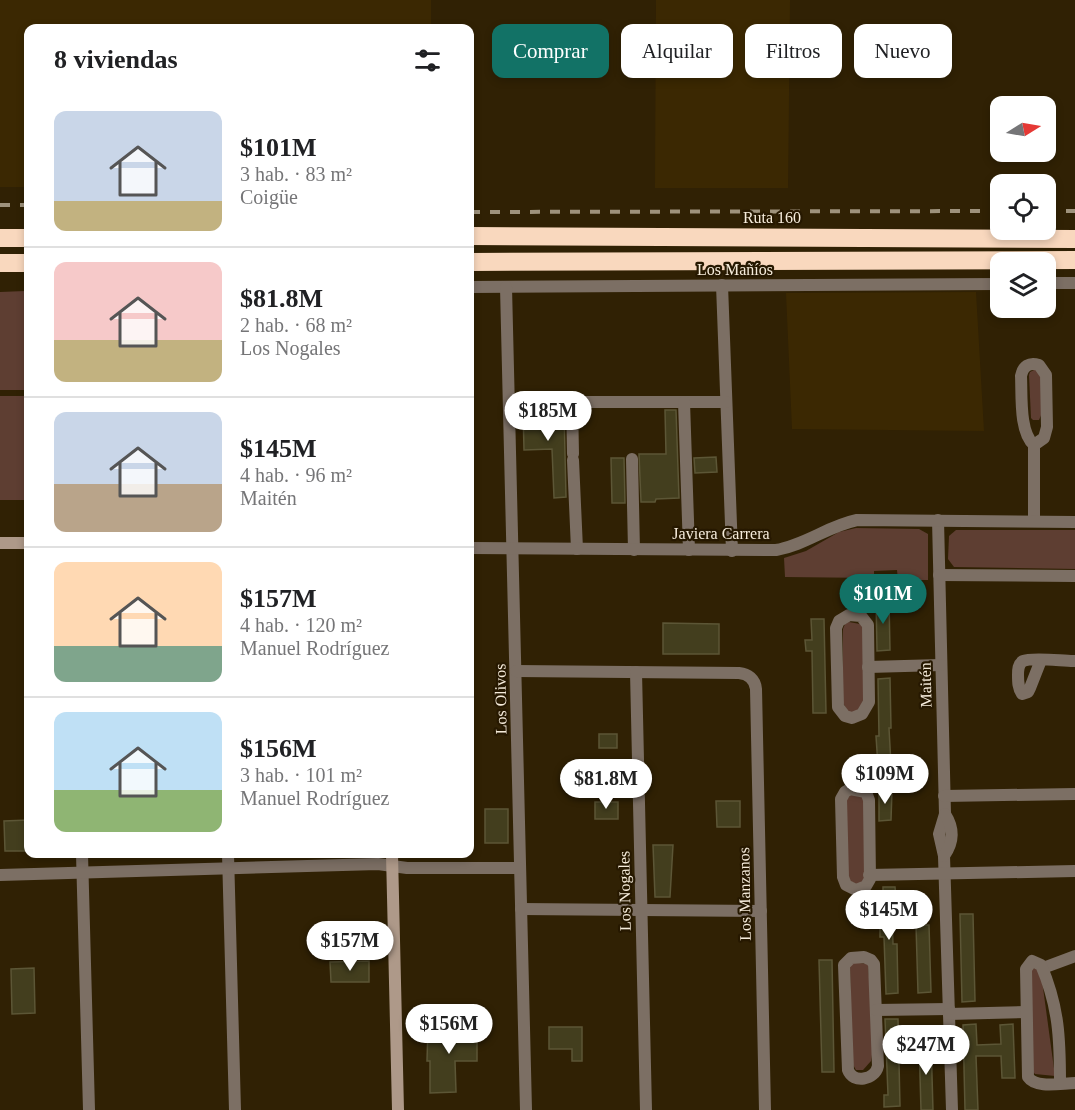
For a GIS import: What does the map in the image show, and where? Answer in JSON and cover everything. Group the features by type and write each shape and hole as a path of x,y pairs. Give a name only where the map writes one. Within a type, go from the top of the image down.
{"highway":[{"name":"Ruta 160","path":"474,236 1075,239"},
{"path":"0,238 24,238"},
{"path":"474,262 1075,260"},
{"path":"0,263 24,263"}],"street":[{"path":"1056,283 1073,284"},
{"name":"Los Mañíos","path":"474,287 990,284"},
{"path":"722,285 732,551"},
{"name":"Los Olivos","path":"506,287 526,1110"},
{"path":"1034,445 1042,440 1047,431 1046,375 1039,365 1031,364 1023,369 1021,376 1024,429 1027,438 1034,445 1034,521"},
{"path":"509,402 726,402"},
{"path":"572,402 577,549"},
{"path":"684,402 689,550"},
{"path":"632,459 634,550"},
{"name":"Javiera Carrera","path":"474,548 776,550 789,548 831,527 857,520 1075,522"},
{"name":"Maitén","path":"938,520 945,814 939,834 945,874 952,1110"},
{"path":"0,543 24,543"},
{"path":"939,575 1075,576"},
{"path":"857,615 867,621 868,667 868,707 859,716 852,718 845,716 838,707 837,628 839,621 845,616 857,615"},
{"path":"1041,660 1075,661"},
{"path":"868,667 941,665"},
{"path":"516,671 636,672"},
{"name":"Los Manzanos","path":"636,672 739,673 751,678 756,689 765,1110"},
{"name":"Los Nogales","path":"636,672 646,1110"},
{"path":"850,789 861,790 868,796 869,875 866,886 859,889 848,888 843,881 841,799 850,789"},
{"path":"944,796 1075,794"},
{"path":"82,858 88,1110"},
{"path":"228,858 235,1110"},
{"path":"392,860 398,1110"},
{"path":"0,875 378,864 392,860 520,868"},
{"path":"869,875 1075,871"},
{"path":"521,909 761,911"},
{"path":"1043,968 1075,956"},
{"path":"851,958 868,958 874,964 876,1010 877,1070 871,1077 852,1077 848,1070 844,965 851,958"},
{"path":"1060,1083 1059,1024 1043,968 1035,961 1026,966 1028,1077 1034,1083 1060,1083 1075,1083"},
{"path":"876,1010 1026,1012"}],"shaded area":[{"path":"0,0 431,0 431,24 24,24 24,187 0,187"},
{"path":"656,0 790,0 790,24 745,24 745,78 789,78 788,188 655,188 656,78 733,78 733,24 656,24"},
{"path":"24,291 24,390 0,390 0,292"},
{"path":"976,292 984,431 792,429 786,293"},
{"path":"1036,369 1041,373 1042,413 1039,420 1033,420 1031,418 1029,375"},
{"path":"0,396 24,396 24,500 0,500"},
{"path":"856,528 919,529 928,534 928,580 898,580 897,570 874,571 874,578 785,577 784,558 806,551 839,532"},
{"path":"956,530 1075,530 1075,569 954,567 948,559 949,536"},
{"path":"849,622 860,624 863,628 863,708 853,714 843,703 843,629"},
{"path":"853,793 860,794 864,799 865,883 859,885 850,881 847,869 847,799"},
{"path":"852,962 868,964 874,1043 871,1061 863,1070 856,1070 852,1063 850,965"},
{"path":"1032,968 1041,973 1055,1076 1035,1074 1031,1069 1030,973"}],"building":[{"path":"523,410 564,411 566,497 554,498 552,449 524,450"},
{"path":"665,410 676,410 679,498 641,502 639,454 666,454"},
{"path":"716,457 717,472 695,473 694,458"},
{"path":"611,458 624,458 625,503 612,503"},
{"path":"876,600 889,600 890,650 877,651"},
{"path":"811,619 824,619 826,713 813,713 812,651 806,651 805,640 812,640"},
{"path":"663,623 719,624 719,654 663,654"},
{"path":"890,678 891,765 878,766 876,736 879,736 878,679"},
{"path":"599,734 617,734 617,748 599,748"},
{"path":"879,790 892,790 891,820 879,821"},
{"path":"716,801 740,801 740,827 717,827"},
{"path":"595,802 618,802 618,819 595,819"},
{"path":"485,809 508,809 508,843 485,843"},
{"path":"24,820 24,851 5,851 4,821"},
{"path":"653,845 673,845 670,897 655,897"},
{"path":"883,887 895,887 896,898 893,899 892,916 893,944 897,944 898,993 886,994 884,937 880,937 880,905 883,905"},
{"path":"960,914 973,914 975,1001 962,1002"},
{"path":"916,925 929,925 931,992 918,993"},
{"path":"819,960 832,960 834,1072 822,1072"},
{"path":"369,961 369,982 331,982 330,962"},
{"path":"34,968 35,1013 12,1014 11,969"},
{"path":"885,1019 898,1019 900,1106 884,1107 884,1095 888,1095"},
{"path":"976,1024 977,1045 1001,1044 1000,1025 1013,1024 1015,1078 1002,1078 1001,1056 976,1056 978,1110 965,1110 963,1025"},
{"path":"428,1027 477,1027 477,1061 455,1061 456,1092 430,1093 430,1061 427,1061"},
{"path":"549,1027 582,1027 582,1061 572,1061 572,1049 549,1049"},
{"path":"919,1041 931,1041 933,1110 921,1110"}],"railway":[{"path":"0,205 24,205"},
{"path":"474,212 990,211"},
{"path":"1056,211 1075,211"}]}
